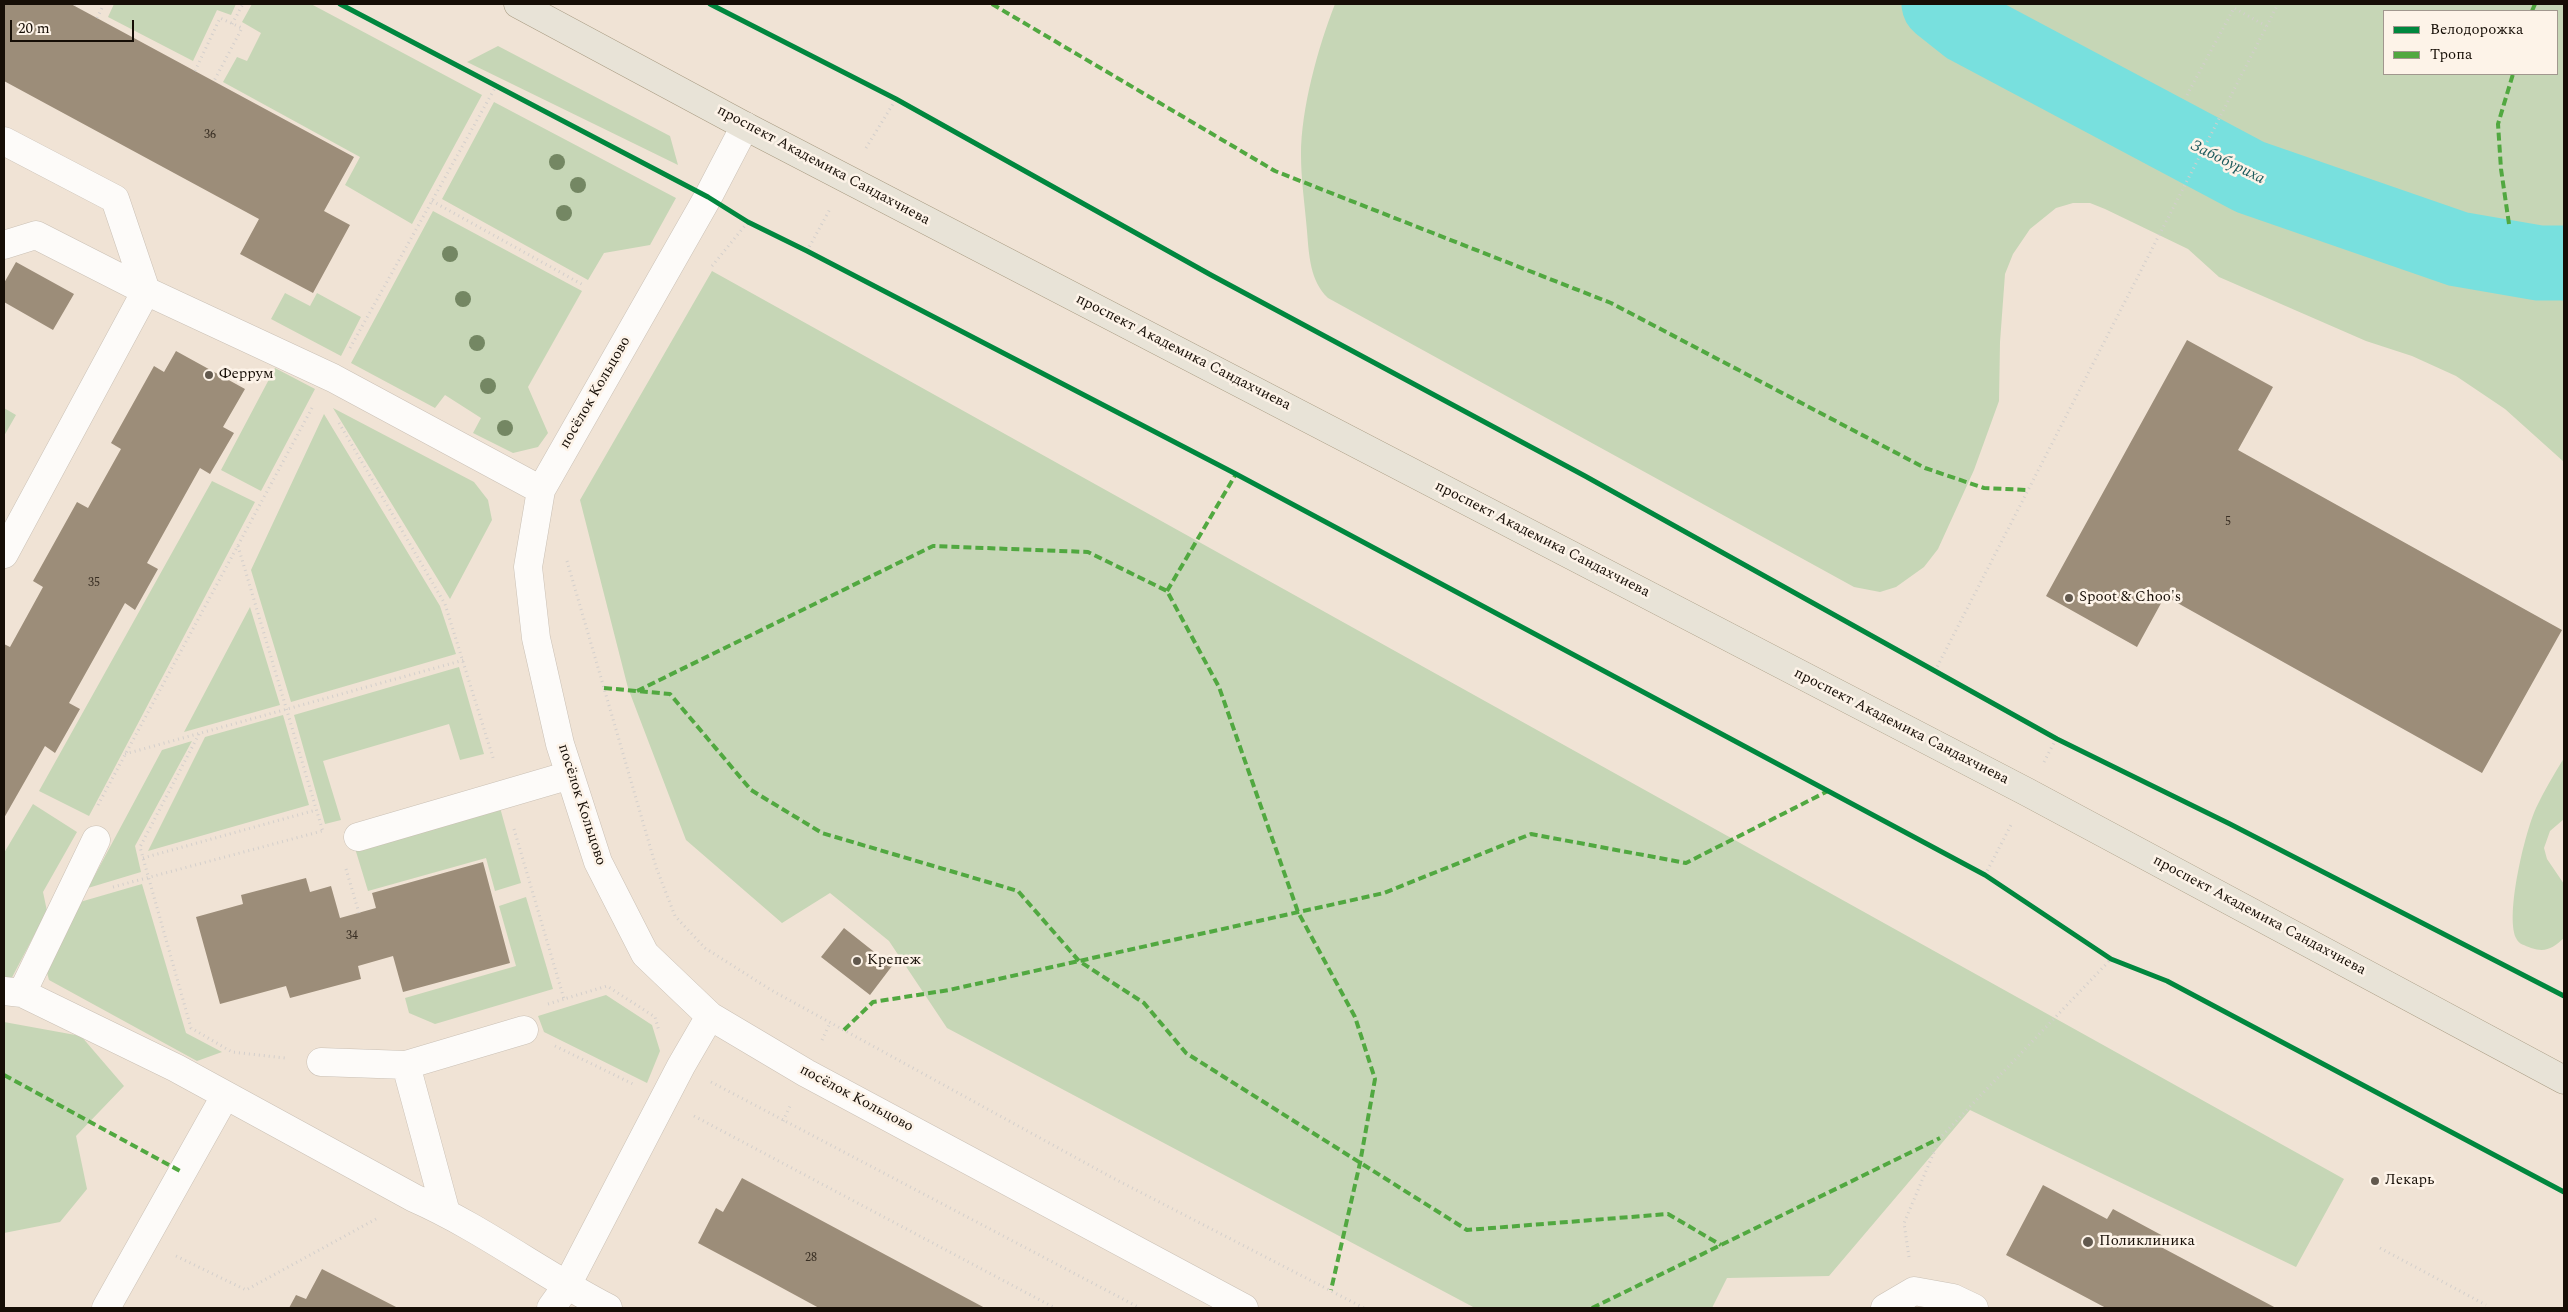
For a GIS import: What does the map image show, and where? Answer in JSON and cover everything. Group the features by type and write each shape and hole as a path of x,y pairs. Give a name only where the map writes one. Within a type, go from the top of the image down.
{"main road":[{"name":"проспект Академика Сандахчиева","path":"518,4 745,126 2019,788 2564,1080"}],"street":[{"name":"посёлок Кольцово","path":"745,126 708,197 541,490 528,567 536,638 560,744 598,862 645,954 710,1016 806,1073 1244,1308"},
{"path":"4,141 115,198 146,290 4,554"},
{"path":"4,245 36,235 146,290 327,385 541,490"},
{"path":"358,837 570,775"},
{"path":"96,840 67,900 13,992 176,1068 414,1198 446,1212 559,1298 608,1308"},
{"path":"559,1298 681,1066 710,1016"},
{"path":"321,1062 406,1065 524,1030"},
{"path":"406,1065 446,1212"},
{"path":"106,1308 225,1096"},
{"path":"1885,1308 1914,1291 1953,1298 1974,1308"}],"path":[{"path":"97,18 104,4"},
{"path":"232,24 244,4"},
{"path":"340,4 708,197 748,222 807,250 1236,474 1985,876 2111,959 2167,981 2564,1192"},
{"path":"710,4 896,99 1211,275 1585,476 2056,738 2230,824 2564,996"},
{"path":"1935,671 2278,4"},
{"path":"2187,95 2234,8 2266,26"},
{"path":"195,71 220,18 242,28 214,81"},
{"path":"96,840 90,819 237,546 496,86"},
{"path":"432,201 585,286"},
{"path":"712,267 748,222"},
{"path":"327,385 445,604 464,660 564,999 607,986 655,1017 665,1055 681,1066 1140,1308"},
{"path":"67,900 322,831 237,546"},
{"path":"564,552 656,867 675,916 705,948 771,990 1111,1177 1364,1308"},
{"path":"125,754 464,660"},
{"path":"199,734 140,847 191,1028 232,1052 321,1062"},
{"path":"143,858 316,810"},
{"path":"1914,1291 1904,1223 1940,1138 2111,959"},
{"path":"524,1030 664,1100 1055,1308"},
{"path":"144,1240 246,1290 414,1198"},
{"path":"2380,1248 2486,1305"}],"green space":[{"path":"114,4 236,4 231,15 217,10 193,61 108,17"},
{"path":"252,4 311,4 482,95 412,224 345,185 360,157 223,82 237,57 247,61 261,33 242,22"},
{"path":"1335,4 2564,4 2564,462 2505,409 2456,376 2412,356 2366,341 2219,277 2188,249 2105,209 2090,203 2073,203 2056,208 2030,229 2013,254 2005,274 2000,342 1999,401 1974,470 1938,549 1924,567 1896,587 1880,592 1854,587 1328,298 1317,284 1314,276 1310,258 1302,183 1301,155 1304,118 1317,59"},
{"path":"498,46 670,136 678,165 467,62"},
{"path":"494,102 676,198 650,245 604,253 588,280 442,199"},
{"path":"433,211 582,291 528,387 548,433 538,447 513,453 473,433 481,418 445,395 435,408 351,363"},
{"path":"712,271 2344,1179 2296,1267 1970,1110 1829,1276 1727,1278 1712,1308 1475,1308 947,1028 889,941 830,893 782,923 686,840 628,688 580,500"},
{"path":"285,293 310,306 317,293 361,317 341,356 271,319"},
{"path":"275,368 315,389 261,491 221,470"},
{"path":"4,408 16,415 4,436"},
{"path":"333,408 474,482 488,500 492,520 450,599"},
{"path":"324,414 440,606 456,654 291,702 251,570"},
{"path":"212,481 255,502 89,816 39,791"},
{"path":"250,607 280,705 184,732"},
{"path":"459,667 484,754 460,760 449,724 323,761 341,820 325,824 294,715"},
{"path":"283,715 309,805 148,851 205,737"},
{"path":"192,741 135,846 141,872 88,888 162,750"},
{"path":"2564,758 2564,819 2550,831 2544,848 2547,859 2564,884 2564,938 2549,949 2541,950 2520,943 2516,938 2513,927 2515,893 2522,854 2536,808"},
{"path":"33,804 77,832 43,892 47,911 9,983 4,981 4,853"},
{"path":"499,804 521,883 495,891 486,858 368,891 354,845"},
{"path":"142,884 186,1033 222,1052 197,1061 49,980 46,969 80,902"},
{"path":"526,897 553,989 435,1024 409,1013 405,998 516,966 499,906"},
{"path":"606,995 652,1025 660,1051 647,1083 544,1032 538,1016"},
{"path":"4,1022 81,1036 124,1086 76,1136 87,1189 60,1222 4,1233"}],"building":[{"path":"4,4 71,4 354,157 324,211 350,225 313,293 240,254 259,219 4,81"},
{"path":"16,262 74,294 53,330 4,302 4,283"},
{"path":"2187,340 2273,387 2238,450 2562,630 2482,773 2165,596 2137,647 2046,596"},
{"path":"176,351 245,389 223,427 234,433 210,474 200,468 147,563 158,569 135,610 125,603 69,703 80,709 55,753 45,746 4,818 4,644 10,647 43,587 33,581 77,502 88,508 121,449 111,443 154,366 164,372"},
{"path":"483,862 510,963 403,992 393,956 358,966 361,979 290,998 286,986 220,1004 196,917 243,904 241,895 306,878 310,892 331,886 340,918 376,908 372,893"},
{"name":"Крепеж","path":"844,928 892,966 870,995 821,957"},
{"path":"742,1178 985,1308 819,1308 698,1243 716,1208 723,1212"},
{"name":"Поликлиника","path":"2043,1185 2107,1219 2113,1209 2165,1237 2161,1247 2276,1308 2106,1308 2006,1255"},
{"path":"322,1269 398,1308 289,1308 296,1295 306,1299"}],"waterway":[{"name":"Забобуриха","path":"1939,4 1968,27 2250,177 2458,249 2539,263 2564,263"},
{"name":"Забобуриха","path":"2539,263 2564,278"}],"marked path":[{"path":"992,4 1275,171 1611,303 1925,468 1984,488 2028,490"},
{"path":"2532,10 2535,4"},
{"path":"2509,224 2501,169 2498,124 2513,75"},
{"path":"1167,591 1236,474"},
{"path":"637,691 933,546 1088,552 1167,591 1219,687 1298,912 1355,1017 1375,1079 1360,1163 1331,1290"},
{"path":"604,688 670,694 751,790 822,833 1018,891 1079,961 1144,1003 1186,1053 1467,1230 1668,1214 1721,1245"},
{"path":"844,1030 873,1002 949,990 1384,893 1531,834 1686,863 1828,791"},
{"path":"4,1075 182,1172"},
{"path":"1592,1308 1940,1138"}],"cycle path":[{"path":"340,4 708,197 748,222 1236,474 1985,875 2111,959 2167,981 2564,1192"},
{"path":"710,4 896,99 1211,275 1585,476 2057,739 2230,824 2564,996"}],"place":[{"name":"Феррум","path":"209,375"},
{"name":"Spoot & Choo's","path":"2069,598"},
{"name":"Крепеж","path":"857,961"},
{"name":"Лекарь","path":"2375,1181"},
{"name":"Поликлиника","path":"2088,1242"}]}
